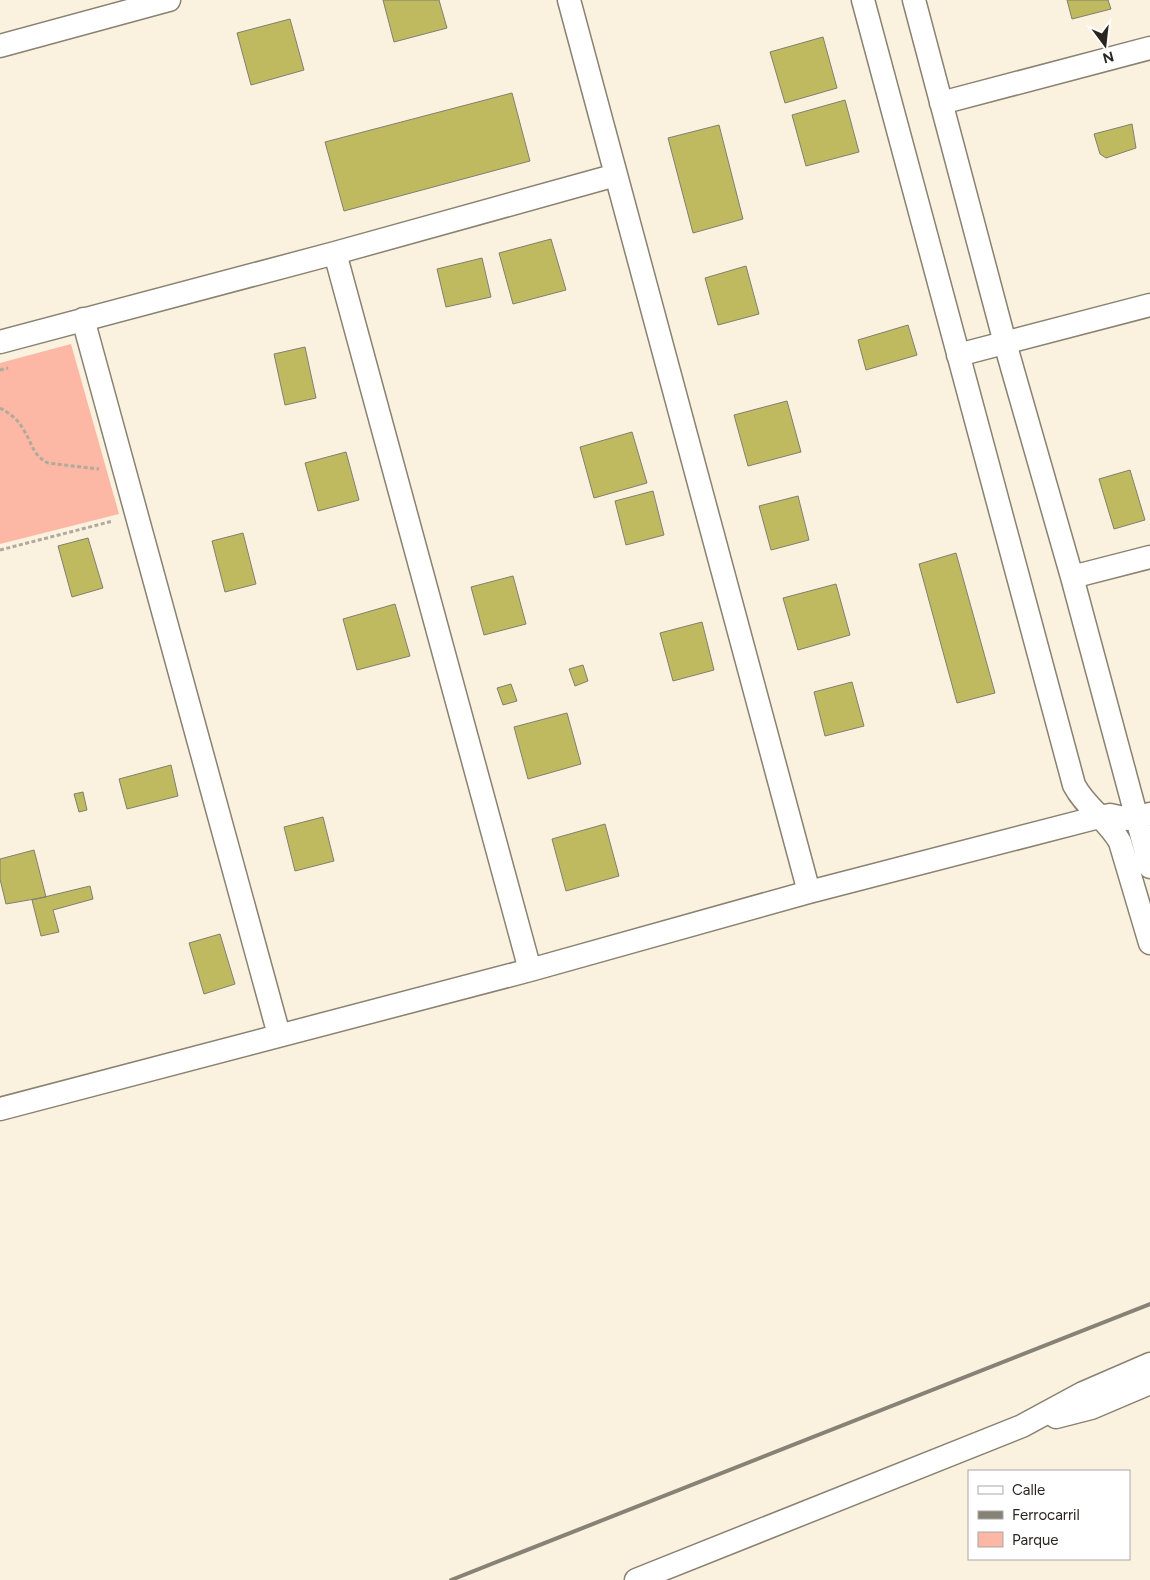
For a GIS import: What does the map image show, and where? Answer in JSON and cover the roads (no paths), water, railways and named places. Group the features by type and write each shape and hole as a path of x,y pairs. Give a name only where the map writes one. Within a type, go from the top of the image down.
{"street":[{"path":"0,46 169,0"},
{"path":"569,0 809,892"},
{"path":"862,0 1074,785 1081,798 1114,831 1120,842 1150,942"},
{"path":"914,0 1005,343 1072,577 1144,816 1150,867"},
{"path":"941,102 1150,48"},
{"path":"0,342 616,176"},
{"path":"335,253 530,970"},
{"path":"958,355 1150,305"},
{"path":"83,319 279,1035"},
{"path":"1072,577 1150,557"},
{"path":"0,1109 530,970 809,892 1099,817 1110,815 1128,819 1144,816"},
{"path":"636,1580 1022,1426 1083,1393 1150,1364"},
{"path":"1022,1426 1091,1408 1150,1383"}],"railway":[{"path":"451,1580 1150,1304"}]}
